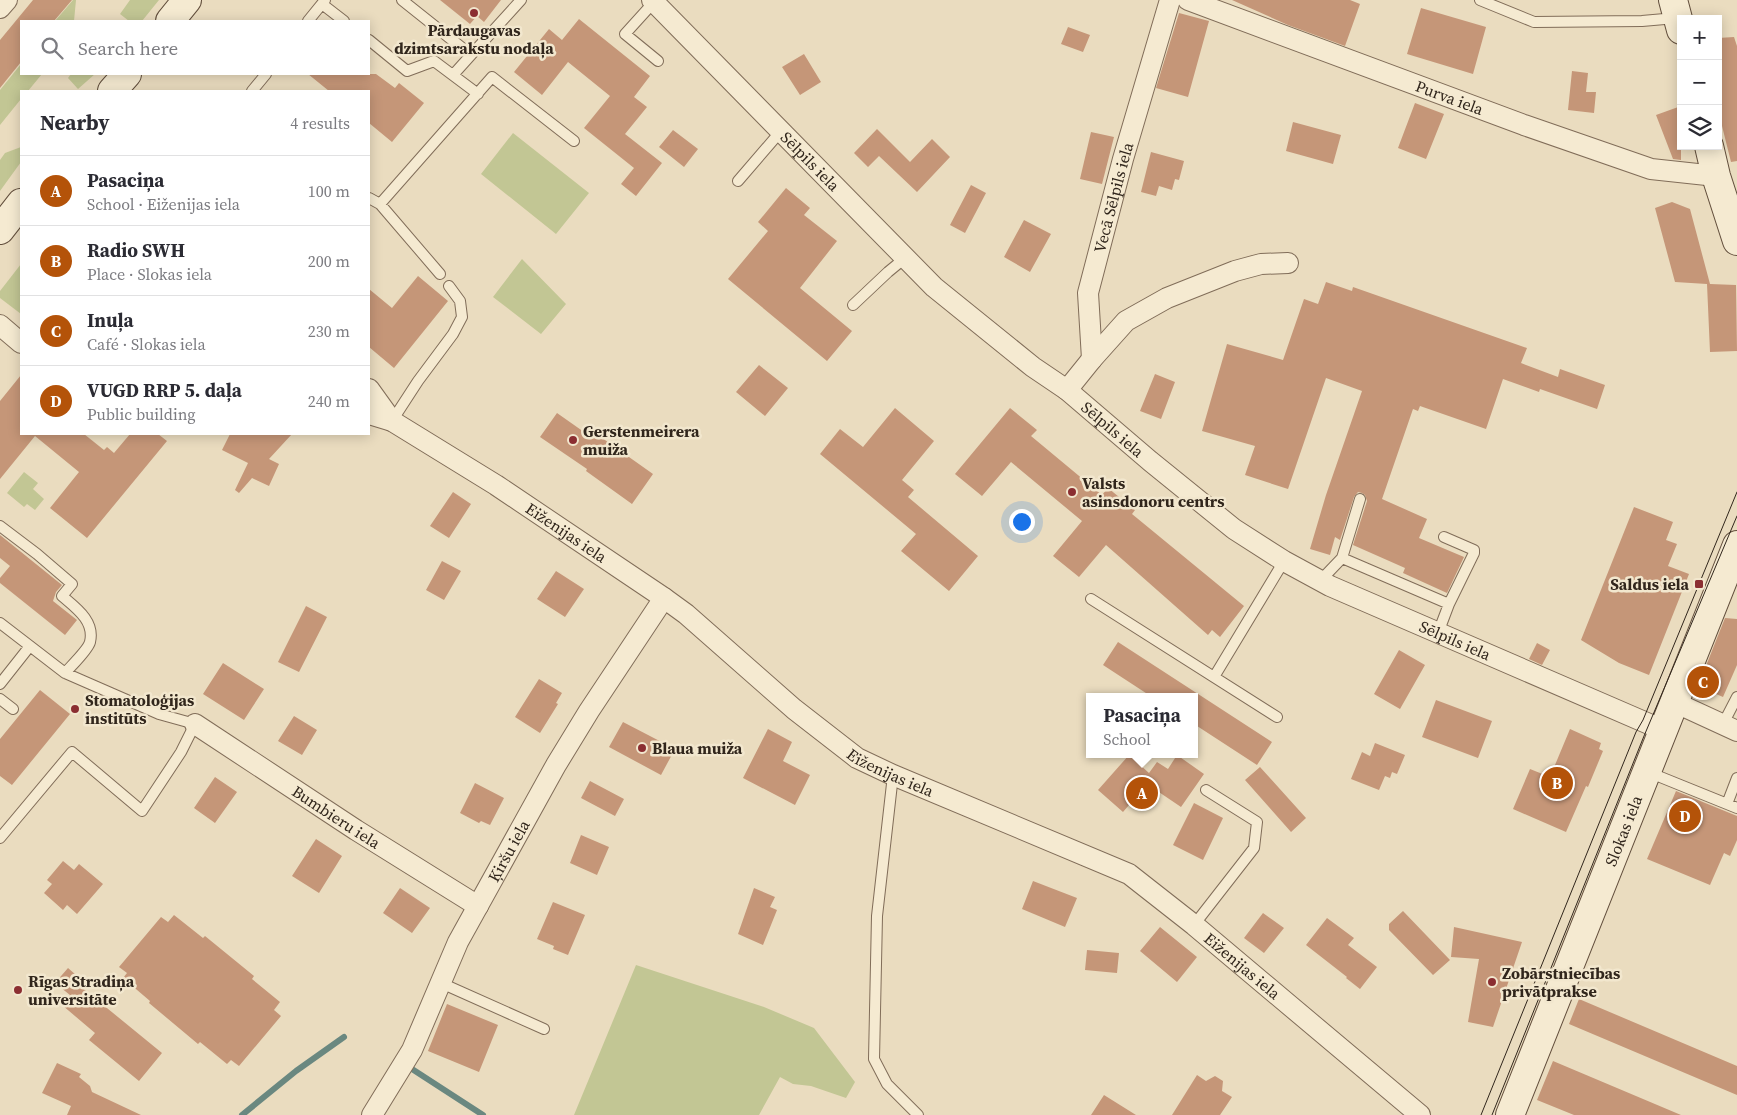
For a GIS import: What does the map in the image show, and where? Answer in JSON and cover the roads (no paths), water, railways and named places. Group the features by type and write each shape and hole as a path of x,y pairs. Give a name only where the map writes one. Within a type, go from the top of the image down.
{"street":[{"path":"0,8 7,0"},
{"path":"171,20 187,0"},
{"name":"Vecā Sēlpils iela","path":"1092,359 1088,293 1123,159 1170,0"},
{"name":"Purva iela","path":"1188,0 1524,125 1651,169 1716,176"},
{"name":"Sēlpils iela","path":"653,1 934,287 1033,367 1067,390 1150,461 1234,528 1284,561 1320,581 1663,730"},
{"path":"113,90 126,75"},
{"path":"1710,150 1716,176 1737,241"},
{"path":"0,230 20,205"},
{"path":"1067,390 1126,321 1167,298 1235,271 1261,264 1288,263"},
{"path":"0,326 20,341"},
{"path":"370,390 392,421"},
{"name":"Eiženijas iela","path":"370,414 392,421 499,487 664,598 686,614 794,709 857,758 893,775 1129,874 1194,925 1420,1115"},
{"name":"Slokas iela","path":"1510,1115 1737,545"},
{"name":"Ķiršu iela","path":"372,1115 412,1050 458,942 574,736 664,598"},
{"path":"1674,702 1730,728"},
{"name":"Bumbieru iela","path":"195,724 356,830 478,906"}],"lane":[{"path":"402,0 471,55"},
{"path":"453,75 521,0"},
{"path":"1480,0 1497,3 1534,22 1642,22 1677,16"},
{"path":"653,1 626,34 658,61"},
{"path":"309,20 324,2 343,20"},
{"path":"370,41 407,71 434,61 478,94"},
{"path":"253,90 265,75"},
{"path":"380,204 492,77 574,141"},
{"path":"738,181 781,131"},
{"path":"370,199 380,204 440,274"},
{"path":"853,305 905,258"},
{"path":"392,421 418,381 453,334 462,317 460,301 449,286"},
{"path":"1320,581 1342,558 1360,499"},
{"path":"0,526 72,584 62,596 84,614 90,628 90,643 65,673"},
{"path":"1438,633 1449,604 1474,552 1474,550 1444,537"},
{"path":"1342,558 1449,604"},
{"path":"1214,677 1284,561"},
{"path":"1091,599 1277,717"},
{"path":"0,623 65,673 160,714 195,724 181,752 142,812 72,752 0,838"},
{"path":"0,684 30,646"},
{"path":"1730,728 1737,697"},
{"path":"0,699 13,709"},
{"path":"1647,772 1737,808"},
{"path":"893,775 877,916 874,1059 887,1084 918,1115"},
{"path":"1727,804 1737,778"},
{"path":"1194,925 1254,848 1257,822 1206,790"},
{"path":"440,983 544,1029"}],"waterway":[{"path":"242,1115 296,1071 344,1037"},
{"path":"412,1069 483,1115"}],"tram line":[{"path":"1481,1115 1636,732 1643,720 1737,492"},
{"path":"1492,1115 1644,736 1737,516"}],"place":[{"name":"Pārdaugavas dzimtsarakstu nodaļa","path":"474,13"},
{"name":"Gerstenmeirera muiža","path":"573,440"},
{"name":"Valsts asinsdonoru centrs","path":"1072,492"},
{"name":"Saldus iela","path":"1699,584"},
{"name":"Inuļa","path":"1703,682"},
{"name":"Stomatoloģijas institūts","path":"75,709"},
{"name":"Blaua muiža","path":"642,748"},
{"name":"Radio SWH","path":"1557,783"},
{"name":"Pasaciņa","path":"1142,793"},
{"name":"VUGD RRP 5. daļa","path":"1685,816"},
{"name":"Zobārstniecības privātprakse","path":"1492,982"},
{"name":"Rīgas Stradiņa universitāte","path":"18,990"}]}
